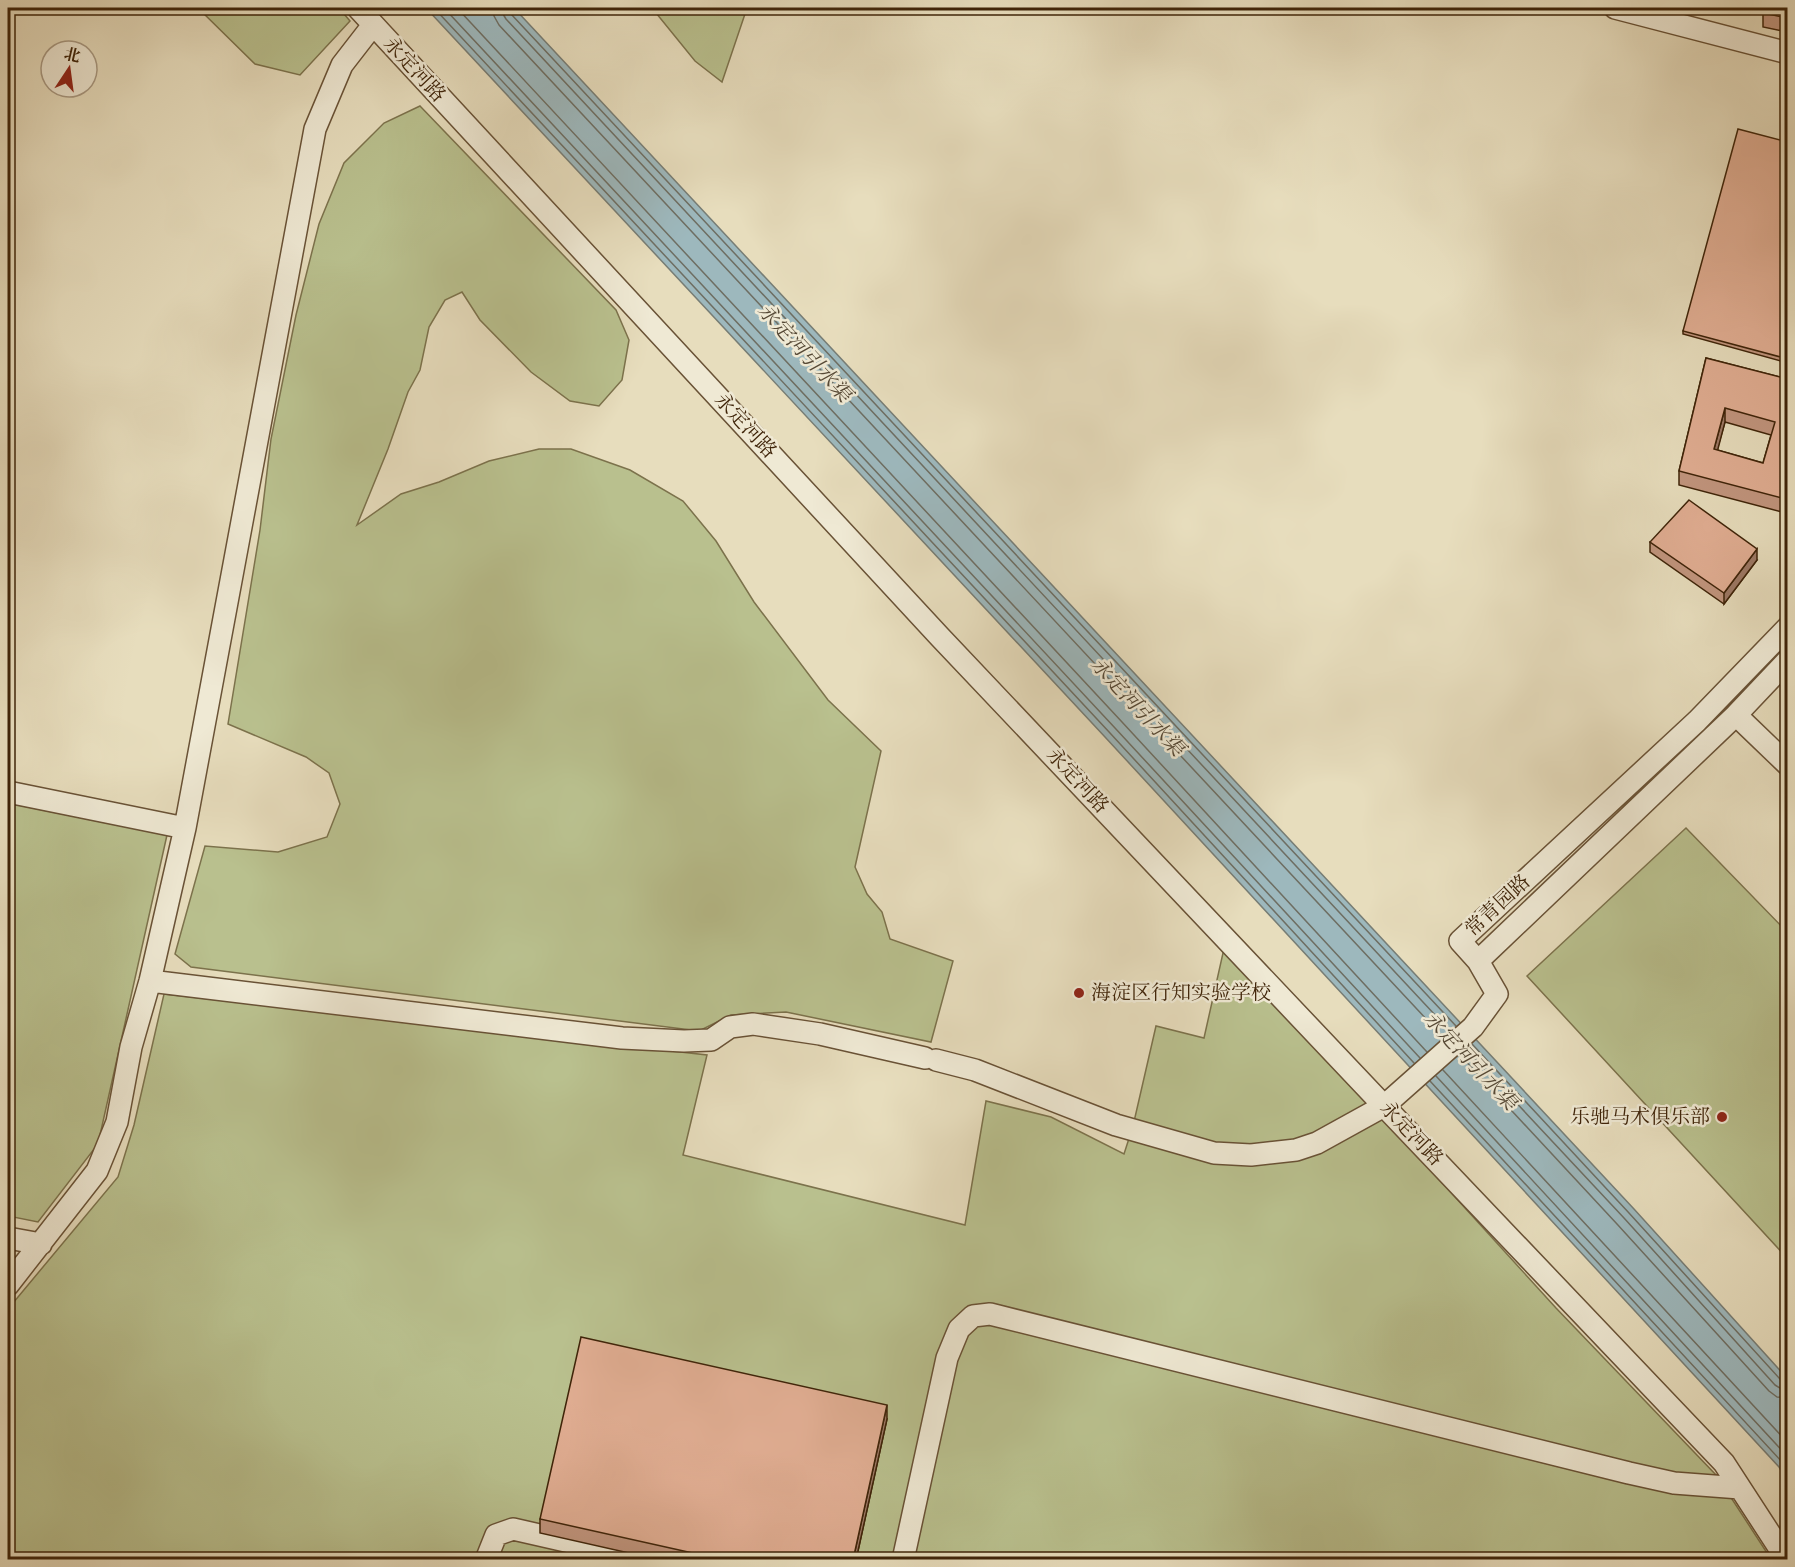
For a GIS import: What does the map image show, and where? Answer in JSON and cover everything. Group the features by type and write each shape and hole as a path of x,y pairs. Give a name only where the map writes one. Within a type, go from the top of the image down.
{"street":[{"name":"永定河路","path":"358,8 948,646 1724,1463 1787,1560"},
{"path":"1615,8 1788,53"},
{"path":"8,1285 97,1171 117,1122 131,1047 150,981 185,828 315,129 342,65 373,25"},
{"name":"常青园路","path":"1788,627 1697,721 1460,941 1478,961 1736,715 1788,660"},
{"path":"1736,715 1788,765"},
{"path":"8,792 185,828"},
{"path":"150,981 622,1038 711,1040 730,1027 753,1024 820,1034 975,1070 1116,1125 1214,1153 1251,1155 1296,1150 1317,1143 1384,1106 1401,1093 1473,1027 1497,994 1478,961"},
{"path":"8,1238 41,1244"},
{"path":"903,1560 947,1358 959,1329 973,1316 990,1314 1629,1473 1674,1483 1740,1488"},
{"path":"486,1560 496,1535 513,1529 649,1560"}],"green space":[{"path":"198,8 339,8 350,21 300,75 255,64"},
{"path":"652,8 747,8 722,82 695,61"},
{"path":"420,106 616,310 629,340 622,380 599,406 570,401 531,372 480,320 462,292 445,300 429,327 420,370 408,392 357,525 401,494 439,482 489,461 539,449 571,449 630,470 683,501 716,541 754,602 828,700 881,751 855,867 867,894 882,912 890,939 953,961 931,1042 786,1012 731,1015 699,1031 191,967 175,954 205,846 278,852 327,837 340,804 329,773 306,757 228,724 260,530 271,439 296,315 319,224 344,163 384,123"},
{"path":"8,803 167,835 98,1144 38,1222 8,1216"},
{"name":"乐驰马术俱乐部","path":"1686,828 1787,932 1787,1258 1527,976"},
{"path":"1225,944 1556,1308 1717,1476 1771,1559 8,1560 8,1309 118,1177 134,1125 164,994 707,1055 683,1155 965,1225 986,1101 1051,1117 1124,1154 1133,1126 1156,1026 1204,1038"}],"water":[{"name":"永定河引水渠","path":"426,8 514,8 1634,1209 1787,1378 1787,1482 1779,1467 1105,737"}],"building":[{"path":"1764,8 1788,8 1788,18 1763,13"},
{"path":"1738,129 1788,142 1788,359 1683,331"},
{"path":"1706,358 1788,379 1788,476 1782,498 1679,471","holes":["1725,408 1775,422 1763,463 1714,449"]},
{"path":"1689,500 1757,549 1724,593 1650,542"},
{"path":"581,1337 887,1405 853,1560 724,1560 540,1519"}],"place":[{"name":"海淀区行知实验学校","path":"1079,993"},
{"name":"乐驰马术俱乐部","path":"1722,1117"}]}
